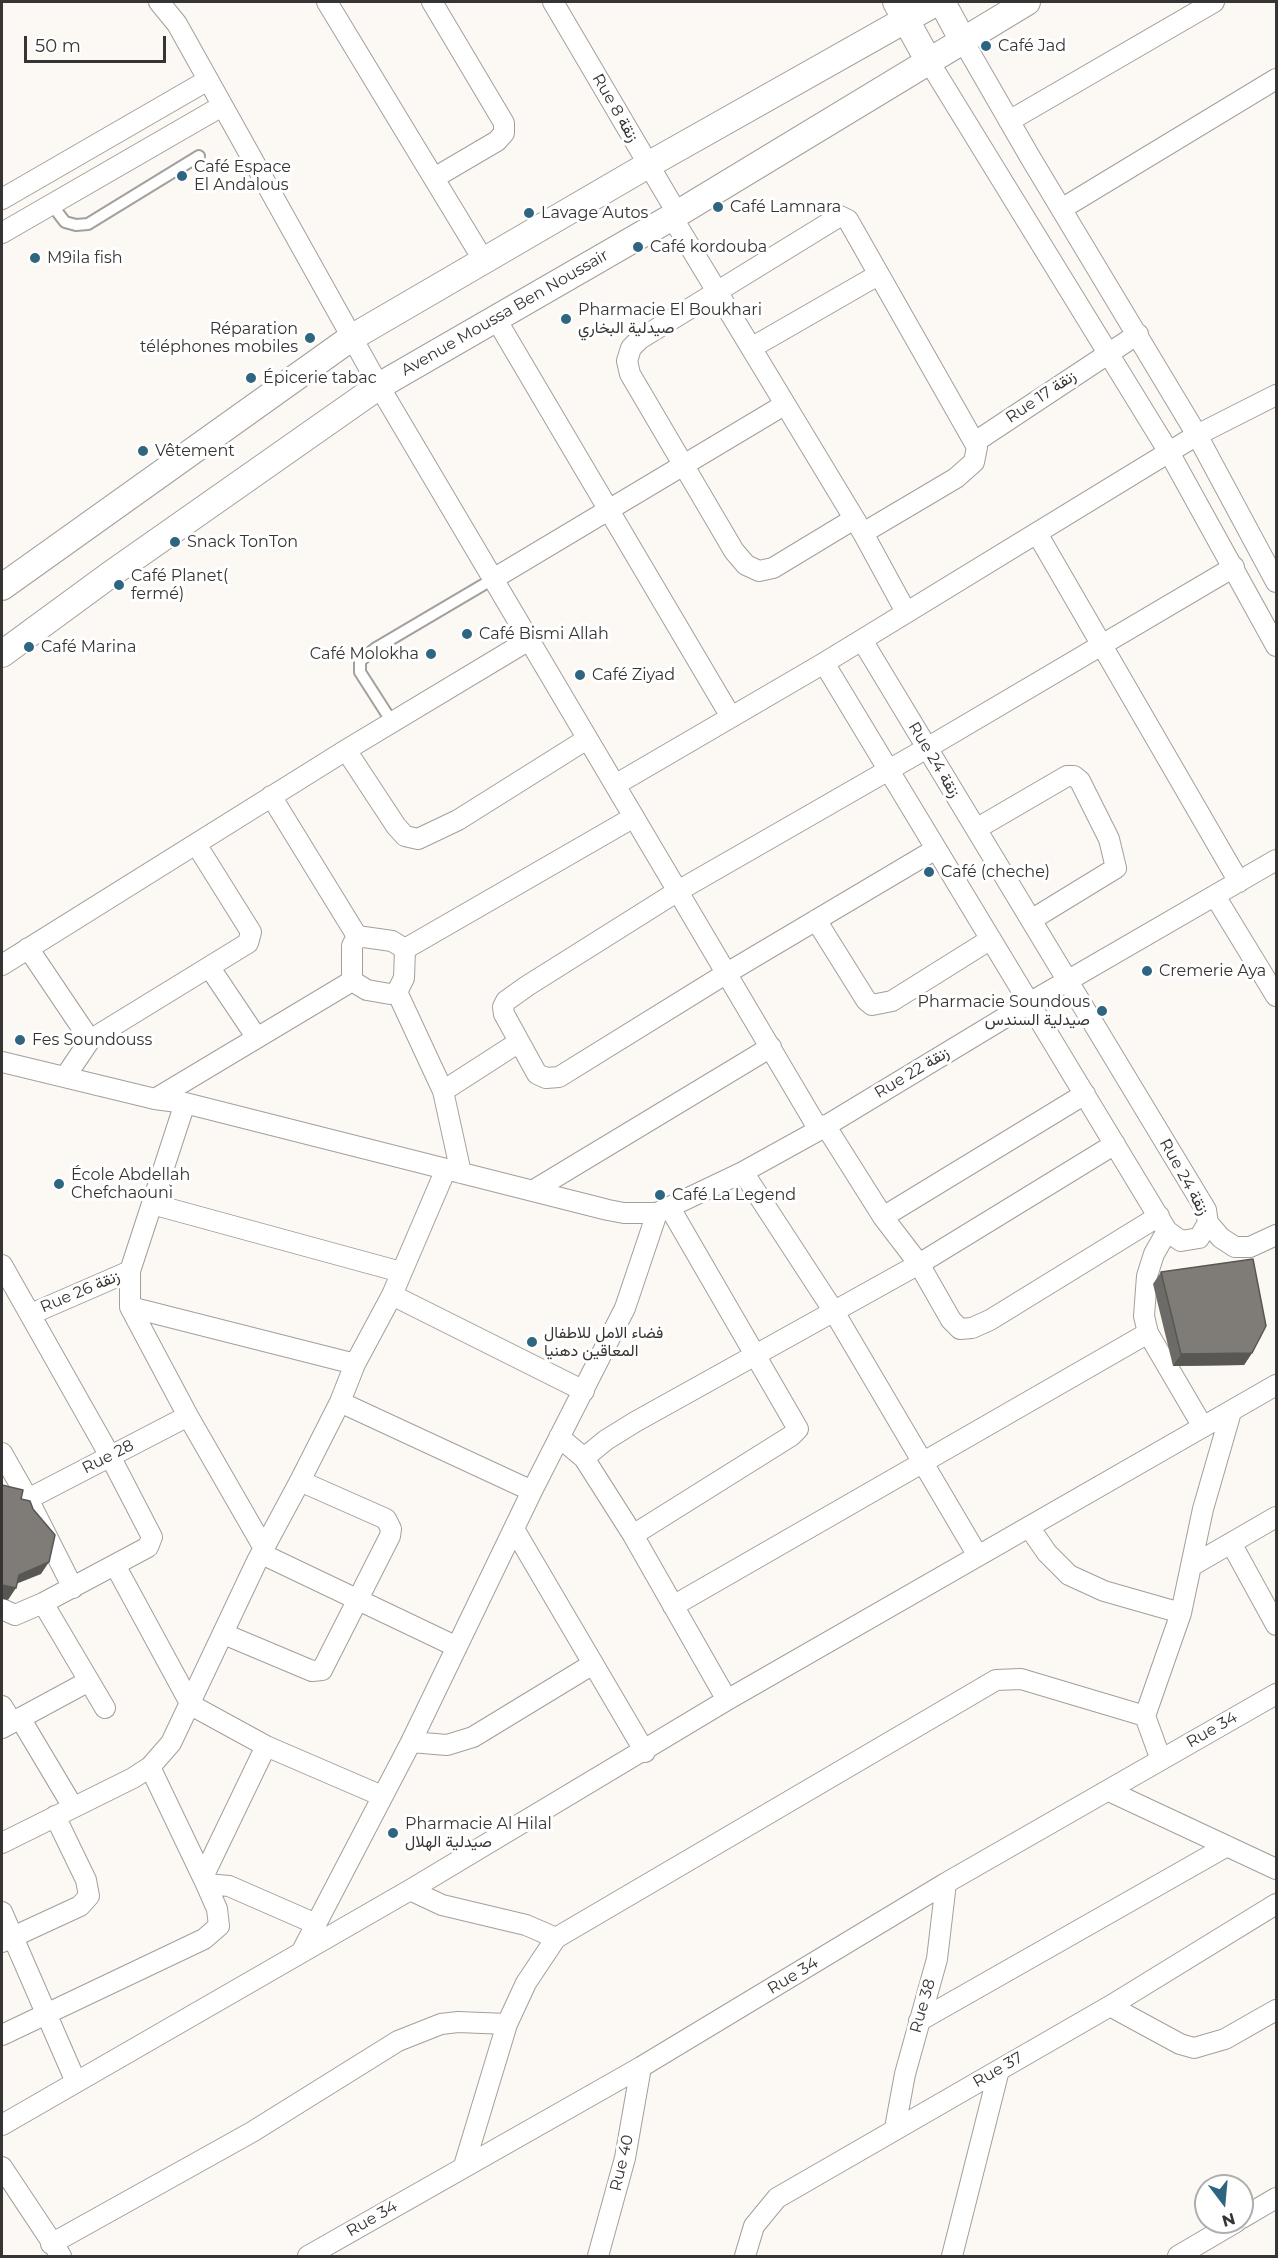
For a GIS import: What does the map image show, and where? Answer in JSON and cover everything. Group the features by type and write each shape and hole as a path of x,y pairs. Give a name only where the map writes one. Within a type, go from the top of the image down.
{"street":[{"path":"159,2 177,24 351,338 771,1047 883,1217 919,1264 951,1320 960,1329 972,1328 990,1320 1163,1223"},
{"path":"327,2 484,261"},
{"path":"432,2 504,123 504,133 497,141 434,178"},
{"name":"Rue 8 زنقة","path":"553,2 648,165 717,292 859,526 906,612"},
{"path":"2,587 351,338 648,165 901,11 937,2"},
{"path":"942,2 1009,121 1197,435 1276,582"},
{"name":"Avenue Moussa Ben Noussair","path":"2,654 120,567 379,386 674,215 962,39 1027,2"},
{"path":"1009,121 1214,2"},
{"path":"901,11 928,60 1170,454 1276,646"},
{"path":"1062,208 1276,79"},
{"path":"2,199 207,80"},
{"path":"2,233 222,106"},
{"path":"684,465 630,374 627,361 631,348 640,339 840,216 848,220 976,445"},
{"path":"751,348 878,275"},
{"path":"496,319 731,717"},
{"name":"Rue 17 زنقة","path":"684,465 734,550 746,565 759,571 773,568 956,478 974,462 976,445 1108,352 1138,334"},
{"path":"615,785 1038,535 1197,435 1276,396"},
{"path":"493,579 784,405"},
{"path":"1038,535 1239,882"},
{"path":"936,849 727,973 559,1077 546,1078 537,1074 504,1014 503,1007 506,1001 678,891 889,771 1234,567"},
{"path":"2,965 271,796 529,640"},
{"name":"Rue 24 زنقة","path":"862,640 1206,1210 1208,1223 1198,1238 1190,1241 1181,1241 1163,1223"},
{"path":"824,663 1163,1223 1147,1276 1144,1316 1148,1333 1203,1427"},
{"path":"346,750 396,826 405,836 418,839 458,820 587,739"},
{"path":"975,829 1067,777 1074,776 1080,781 1109,839 1116,868 1030,920"},
{"path":"271,796 357,936"},
{"path":"405,949 634,817"},
{"path":"65,1077 90,1040 248,943 251,932 196,844"},
{"name":"Rue 22 زنقة","path":"663,1210 742,1172 822,1127 1029,1003 1276,860"},
{"path":"1215,897 1276,996"},
{"path":"816,920 866,1000 879,1005 892,1001 991,939"},
{"path":"357,936 392,941 405,949"},
{"path":"352,981 352,946 357,936"},
{"path":"28,948 90,1040"},
{"path":"352,981 367,990 390,994 397,992 404,978 405,949"},
{"path":"210,968 256,1038"},
{"path":"155,1099 352,981"},
{"path":"2,1843 150,1767 171,1743 340,1402 355,1364 454,1171 443,1091 397,992"},
{"path":"443,1091 519,1042"},
{"path":"534,1190 771,1047"},
{"path":"2,1062 155,1099 185,1104 624,1213 663,1210"},
{"path":"883,1217 1085,1094"},
{"path":"185,1104 130,1271 130,1307 264,1552 456,1647"},
{"path":"585,1458 606,1440 635,1422 919,1264 1115,1144"},
{"path":"742,1172 833,1310 978,1556"},
{"path":"152,1204 401,1272"},
{"path":"633,1535 796,1432 797,1424 663,1210"},
{"path":"302,1951 411,1742 532,1491 625,1308 663,1210"},
{"path":"1208,1223 1230,1244 1240,1248 1251,1247 1276,1235"},
{"path":"2,1265 110,1456 152,1537 148,1547 43,1603 15,1616 2,1609"},
{"name":"Rue 26 زنقة","path":"31,1314 130,1271"},
{"path":"392,1295 584,1391"},
{"path":"130,1307 355,1364"},
{"path":"674,1606 922,1461 1148,1333"},
{"path":"2,2125 410,1890 645,1752 727,1700 1276,1385"},
{"path":"340,1402 532,1491"},
{"path":"1161,1760 1145,1716 1181,1613 1193,1565 1203,1509 1231,1412"},
{"name":"Rue 28","path":"28,1499 188,1416"},
{"path":"559,1437 585,1458 633,1535 727,1700"},
{"path":"2,1453 73,1588"},
{"path":"224,1634 317,1672 326,1665 390,1536 389,1522 377,1514 300,1482"},
{"path":"1193,1565 1276,1517"},
{"path":"1029,1527 1047,1553 1069,1575 1104,1591 1181,1613"},
{"path":"514,1530 645,1752"},
{"path":"1232,1543 1276,1625"},
{"path":"115,1565 191,1705 266,1746 382,1796"},
{"path":"43,1603 105,1708"},
{"path":"411,1742 447,1745 473,1737 593,1664"},
{"path":"464,2166 507,2024 526,1983 556,1938 996,1680 1021,1679 1145,1716"},
{"path":"8,1939 80,1906 89,1896 64,1812 9,1719 89,1681"},
{"name":"Rue 34","path":"308,2256 641,2067 946,1883 1276,1694"},
{"path":"205,1881 266,1746"},
{"path":"2,2035 204,1939 219,1926 219,1917 205,1881 150,1767"},
{"path":"1109,1791 1276,1869"},
{"path":"919,2022 1227,1846"},
{"path":"205,1881 229,1886 316,1924"},
{"name":"Rue 38","path":"895,2128 905,2074 937,1959 946,1883"},
{"path":"410,1890 442,1905 526,1925 556,1938"},
{"name":"Rue 37","path":"745,2256 754,2226 777,2198 1110,2006 1276,1904"},
{"path":"2,1912 8,1939 47,2014 76,2082"},
{"path":"1110,2006 1180,2044 1194,2048 1225,2039 1276,2010"},
{"path":"2,2167 56,2250 398,2041 441,2024 458,2022 507,2024"},
{"name":"Rue 40","path":"598,2256 625,2158 641,2067"},
{"path":"952,2256 999,2070"},
{"path":"1254,2211 1276,2198"},
{"path":"1178,2256 1216,2234"}],"lane":[{"path":"52,204 65,222 76,225 88,224 199,156"},
{"path":"392,722 360,672 360,661 376,648 493,579"}],"building":[{"path":"1253,1259 1266,1326 1252,1353 1181,1354 1161,1272"},
{"path":"2,1485 23,1490 21,1499 30,1501 33,1509 55,1535 49,1562 19,1575 16,1588 2,1585"}],"place":[{"name":"Café Jad","path":"986,46"},
{"name":"Café Espace El Andalous","path":"182,176"},
{"name":"Café Lamnara","path":"718,207"},
{"name":"Lavage Autos","path":"529,213"},
{"name":"Café kordouba","path":"638,247"},
{"name":"M9ila fish","path":"35,258"},
{"name":"Pharmacie El Boukhari صيدلية البخاري","path":"566,319"},
{"name":"Réparation téléphones mobiles","path":"310,338"},
{"name":"Épicerie tabac","path":"251,378"},
{"name":"Vêtement","path":"143,451"},
{"name":"Snack TonTon","path":"175,542"},
{"name":"Café Planet( fermé)","path":"119,585"},
{"name":"Café Bismi Allah","path":"467,634"},
{"name":"Café Marina","path":"29,647"},
{"name":"Café Molokha","path":"431,654"},
{"name":"Café Ziyad","path":"580,675"},
{"name":"Café (cheche)","path":"929,872"},
{"name":"Cremerie Aya","path":"1147,971"},
{"name":"Pharmacie Soundous صيدلية السندس","path":"1102,1011"},
{"name":"Fes Soundouss","path":"20,1040"},
{"name":"École Abdellah Chefchaouni","path":"59,1184"},
{"name":"Café La Legend","path":"660,1195"},
{"name":"فضاء الامل للاطفال المعاقين دهنيا","path":"532,1342"},
{"name":"Pharmacie Al Hilal صيدلية الهلال","path":"393,1833"}]}
